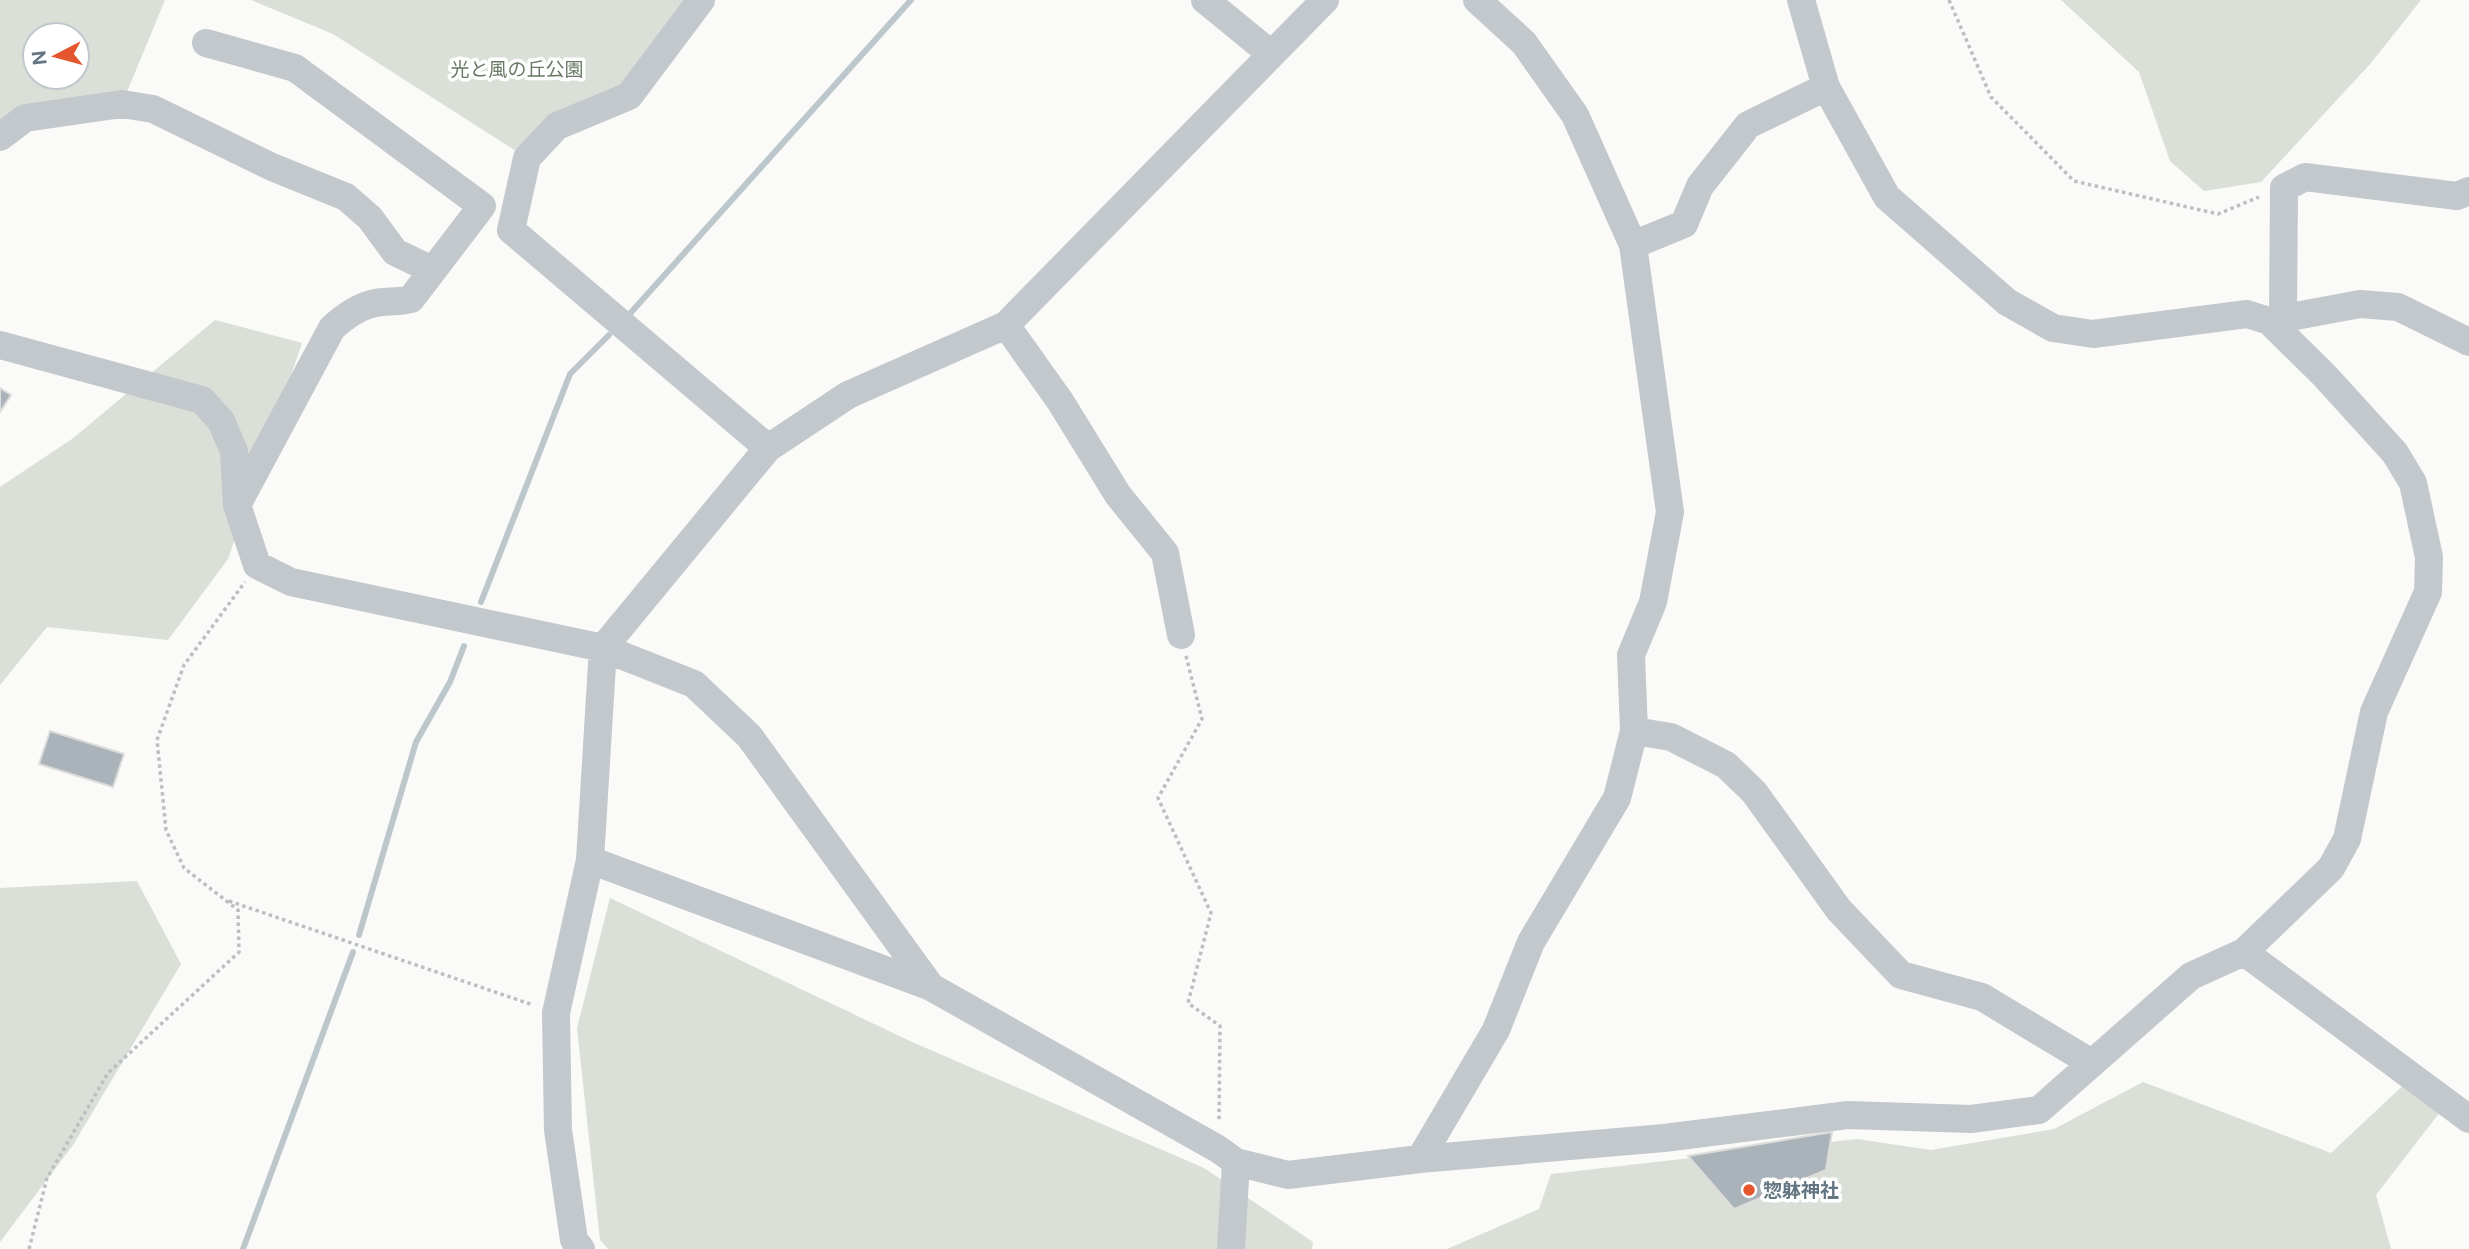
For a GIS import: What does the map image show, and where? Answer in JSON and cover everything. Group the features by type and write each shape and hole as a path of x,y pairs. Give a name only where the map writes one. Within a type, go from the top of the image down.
{"street":[{"path":"701,0 629,96 557,126 527,158 511,230 768,448"},
{"path":"1206,0 1270,54"},
{"path":"574,1246 558,1130 556,1013 590,860 603,648 768,448 848,396 1006,325 1325,0"},
{"path":"1420,1159 1496,1030 1531,942 1617,798 1634,731 1631,655 1653,602 1670,512 1633,244 1574,115 1524,43 1477,0"},
{"path":"1801,0 1826,87 1887,197 1986,286 2053,328 2093,334 2247,314 2276,319 2360,304 2398,307 2469,342"},
{"path":"206,43 295,68 482,206 411,299 395,304 373,303 346,316 332,328 237,505"},
{"path":"1633,244 1684,224 1700,186 1748,125 1826,87"},
{"path":"0,137 25,118 121,104 153,109 272,167 346,197 370,218 395,252 432,270"},
{"path":"590,860 931,987 1227,1155 1289,1175 1420,1159 1664,1138 1848,1115 1971,1119 2039,1110 2090,1062 2191,976 2244,952 2332,868 2347,839 2374,712 2428,592 2429,557 2413,483 2386,444 2276,319 2284,188 2305,177 2457,196 2469,191"},
{"path":"1006,325 1060,401 1118,495 1165,554 1181,635"},
{"path":"0,345 202,400 221,421 234,451 237,505 257,565 291,582 603,648 694,684 749,736 931,987"},
{"path":"1634,731 1671,737 1726,765 1754,792 1839,910 1901,975 1982,997 2090,1062"},
{"path":"2244,952 2469,1119"},
{"path":"1227,1155 1231,1249"}],"path":[{"path":"1949,0 1990,97 2074,181 2218,214 2284,188"},
{"path":"29,1249 47,1178 108,1073 239,952 238,910 184,868 166,830 157,740 184,665 257,565"},
{"path":"1181,635 1202,719 1158,798 1211,913 1188,1003 1220,1026 1227,1155"},
{"path":"224,899 556,1013"}],"green space":[{"path":"0,0 165,0 122,104 0,137"},
{"name":"光と風の丘公園","path":"251,0 701,0 629,96 527,158 333,34"},
{"path":"2061,0 2421,0 2371,63 2261,182 2204,191 2170,161 2139,72"},
{"path":"215,320 302,343 228,559 168,640 47,627 0,685 0,487 72,439"},
{"path":"137,881 181,964 73,1145 0,1242 0,888"},
{"path":"610,898 912,1042 1204,1168 1313,1242 1312,1249 608,1249 600,1240 577,1028"},
{"path":"2412,1077 2447,1103 2376,1195 2391,1249 1447,1249 1539,1209 1551,1174 1857,1139 1931,1150 2054,1129 2143,1082 2331,1153"}],"building":[{"path":"0,388 11,395 0,412"},
{"path":"50,731 124,754 113,787 39,764"},
{"name":"惣躰神社","path":"1832,1132 1826,1170 1734,1209 1688,1156"}],"waterway":[{"path":"626,318 911,0"},
{"path":"481,602 570,374 609,335"},
{"path":"359,935 416,742 450,682 464,646"},
{"path":"243,1249 353,952"}],"place":[{"name":"惣躰神社","path":"1749,1190"}]}
